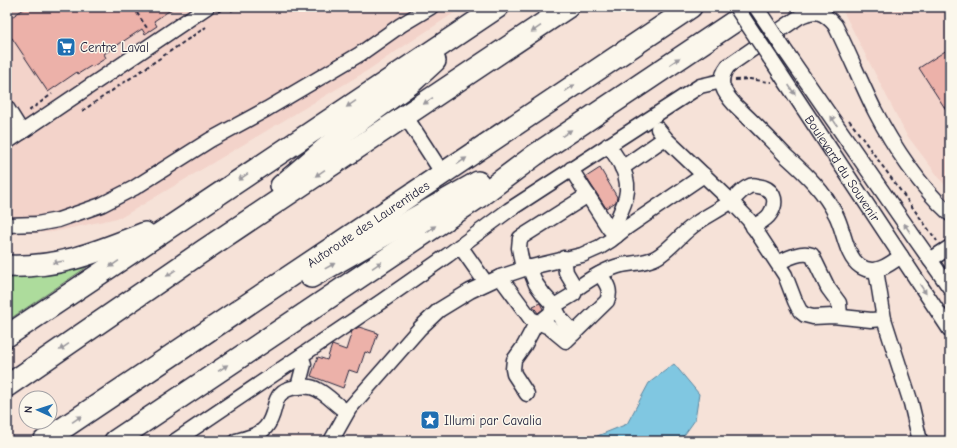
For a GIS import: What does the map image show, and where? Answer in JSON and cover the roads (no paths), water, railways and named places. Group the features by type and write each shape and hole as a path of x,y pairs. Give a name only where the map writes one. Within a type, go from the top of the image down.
{"highway":[{"path":"7,386 203,251 406,117 568,7"},
{"name":"Autoroute des Laurentides","path":"44,441 691,7"},
{"path":"115,441 472,201 535,155 756,7"},
{"path":"203,251 348,130 410,84 492,11"},
{"path":"7,336 492,11"},
{"path":"174,354 418,217 471,185 535,155"},
{"path":"7,266 36,266 74,259 181,219"},
{"path":"134,441 190,390"}],"street":[{"path":"7,142 207,7"},
{"path":"7,224 37,224 58,220 101,205 134,188 210,140 267,109 360,54 400,25 431,7"},
{"name":"Boulevard du Souvenir","path":"736,7 950,330"},
{"name":"Boulevard du Souvenir","path":"756,7 950,288"},
{"path":"901,256 888,265 876,270 864,269 856,262 849,252 836,215 825,196 811,179 735,105 726,94 722,82 724,70 734,61 799,17 814,12 826,16 835,25 876,111 895,144 928,192 950,214"},
{"path":"175,441 301,356 460,246 509,210 571,169 700,86 722,82"},
{"path":"7,108 22,132"},
{"path":"406,117 443,174"},
{"path":"622,168 662,133 731,201 753,227 778,263 789,282 794,301 800,311 805,315 814,317 840,316 871,320 884,319"},
{"path":"608,145 618,158 627,184 626,197 617,218 615,228 616,236"},
{"path":"571,169 616,236"},
{"path":"331,441 347,412 428,319 450,303 500,277 526,268 582,255 607,244 616,236 704,175"},
{"path":"527,394 516,379 513,369 514,360 524,346 532,330 550,314 554,306 574,294 576,289 600,274 621,265 656,258 690,228 752,185 764,187 772,192 775,202 768,217 753,227"},
{"path":"574,333 561,319 554,306 544,295 526,268 519,248 520,238 588,195"},
{"path":"460,246 486,283"},
{"path":"930,260 950,247"},
{"path":"778,263 797,255 812,255 828,288 839,303 840,316"},
{"path":"564,258 566,272 576,289"},
{"path":"876,270 884,319 911,403 920,441"},
{"path":"500,277 531,319 549,327 566,341 605,303 608,297 609,288 600,274"},
{"path":"298,387 304,364 301,356"},
{"path":"236,441 254,435 263,430 269,423 276,401 280,394 298,387 317,389 337,406 347,412"}],"water":[{"path":"674,364 699,394 695,420 680,441 585,441 627,424 649,383"}],"place":[{"name":"Centre Laval","path":"66,47"},
{"name":"Illumi par Cavalia","path":"430,420"}]}
